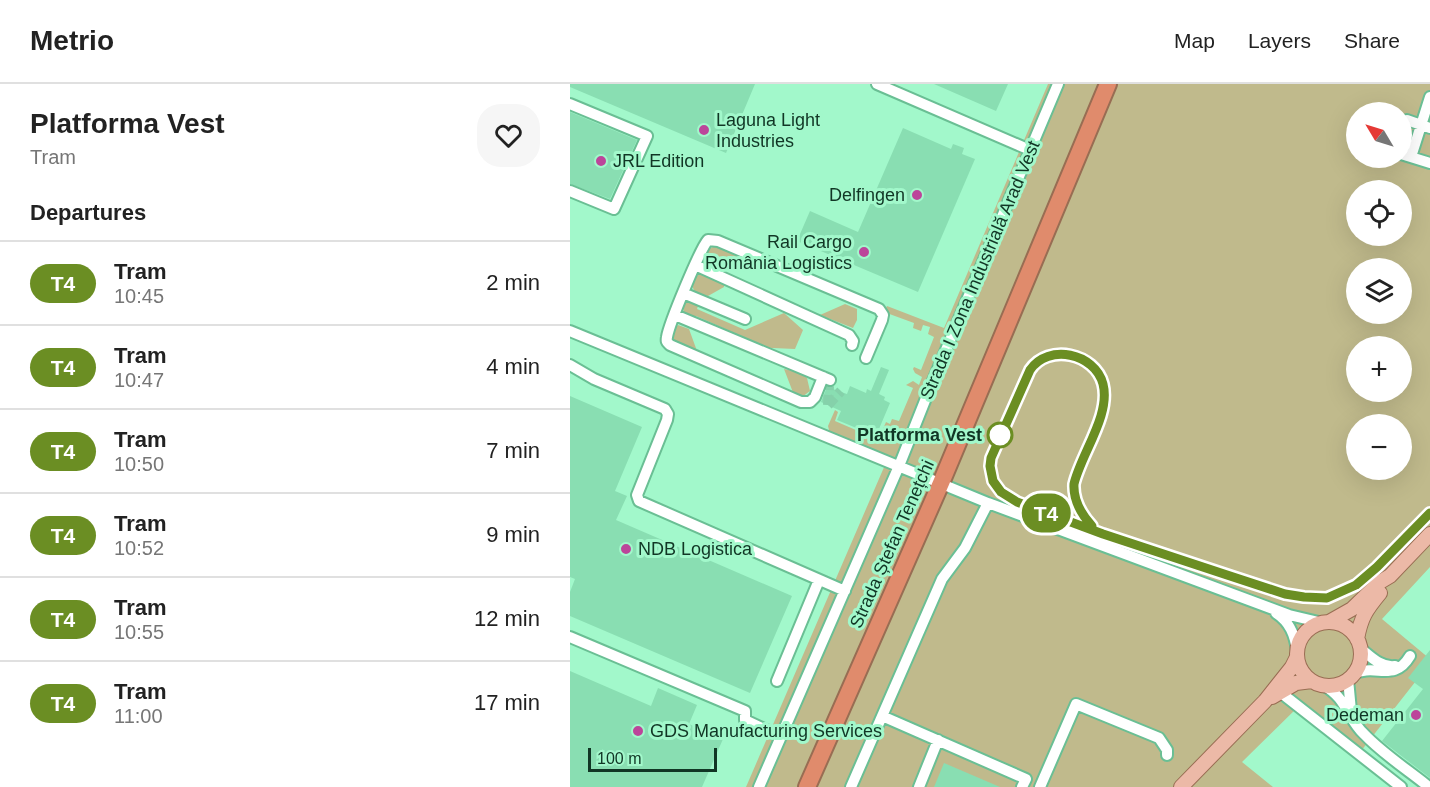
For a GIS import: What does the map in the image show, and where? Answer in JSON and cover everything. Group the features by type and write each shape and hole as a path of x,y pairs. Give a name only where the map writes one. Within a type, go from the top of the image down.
{"highway":[{"name":"Strada Ștefan Tenețchi","path":"807,787 941,483 1108,84"}],"main road":[{"path":"1181,787 1265,701 1292,667 1300,640 1306,632 1352,609 1380,582 1390,576 1430,534"},
{"path":"1265,701 1296,683 1334,685 1351,677 1358,666 1361,620 1366,609 1386,587 1390,576"},
{"path":"1326,622 1340,624 1350,630 1358,643"},
{"path":"1297,654 1301,669 1317,683"}],"street":[{"path":"877,84 1030,150"},
{"name":"Strada I Zona Industrială Arad Vest","path":"759,787 899,466 1058,84"},
{"path":"1412,147 1426,127 1430,97"},
{"path":"570,104 647,136 614,209 570,191"},
{"path":"1412,157 1430,164"},
{"path":"675,315 827,378 810,402 801,402 670,345 667,337 675,315 683,293 705,243 712,240 879,309 883,315 882,320 867,358"},
{"path":"695,265 849,335 853,340 852,345"},
{"path":"683,293 745,319"},
{"path":"570,331 988,503 1289,615 1326,622"},
{"path":"570,365 594,379 665,409 668,414 637,495 639,501 844,591"},
{"path":"851,787 942,579 965,548 988,503"},
{"path":"777,681 819,580"},
{"path":"1263,604 1289,626 1295,635 1297,654"},
{"path":"570,637 745,711 745,720 781,737"},
{"path":"1351,714 1351,677 1363,670 1394,671 1400,669 1410,656 1398,665 1389,666 1376,662 1358,643"},
{"path":"1317,683 1331,689 1367,738 1429,787"},
{"path":"1280,692 1401,787"},
{"path":"1040,787 1076,704 1159,738 1167,750 1167,755"},
{"path":"882,716 1026,779 1022,787"},
{"path":"918,787 938,740"}],"shaded area":[{"path":"1048,84 1430,84 1430,567 1382,619 1430,659 1430,663 1361,751 1301,704 1242,762 1273,787 746,787 888,458 830,434 828,426 835,410 838,412 835,421 879,440 883,433 896,439 897,435 883,429 886,422 890,424 892,419 899,421 913,388 906,385 913,381 919,385 922,377 913,369 914,367 921,370 934,337 928,334 930,327 923,325 921,331 913,328 914,323 884,312 887,306 944,328"},
{"path":"719,247 737,256 737,259 719,268 710,268 704,257 708,249"},
{"path":"699,274 724,284 724,287 708,296 696,294 692,286"},
{"path":"685,300 698,306 697,309 745,330 784,313 803,330 795,349 753,347 755,342 696,316 693,319 684,315"},
{"path":"845,304 857,309 857,320 853,328 820,315"},
{"path":"678,325 689,329 697,351 673,344 670,332"},
{"path":"784,369 798,372 807,378 810,391 802,397 794,395"}],"building":[{"name":"Laguna Light Industries","path":"570,84 755,84 726,153 570,87"},
{"path":"934,84 1008,84 996,111"},
{"name":"JRL Edition","path":"570,112 637,140 610,199 570,184"},
{"name":"Delfingen","path":"903,128 951,149 953,144 964,148 962,154 975,159 918,292 797,241 810,211 858,232"},
{"path":"881,367 889,370 879,394 890,403 876,436 837,420 841,411 821,402 827,387 847,394 850,386 866,393 867,389 871,391"},
{"name":"NDB Logistica","path":"570,396 642,427 615,491 627,496 616,520 792,596 750,693 570,616 570,592 575,579 570,577"},
{"name":"Dedeman","path":"1430,650 1430,778 1382,741 1423,689 1408,678"},
{"name":"GDS Manufacturing Services","path":"570,671 651,706 658,688 697,705 689,724 723,739 702,787 570,787"},
{"path":"944,763 1000,787 934,787"}],"tunnel":[{"path":"828,405 829,386"},
{"path":"828,405 841,391"}],"tram line":[{"path":"1103,534 1098,530 1093,526 1084,517 1074,494 1074,479 1102,411 1105,394 1102,379 1091,365 1079,358 1065,354 1044,356 1030,370 992,455 992,475 996,485 1004,494 1017,502 1088,528 1112,536 1135,544 1207,568 1268,590 1284,595 1316,599 1330,597 1358,584 1384,562 1430,513"},
{"name":"T4","path":"1092,526 1082,514 1073,493 1075,477 1100,419 1105,397 1103,384 1095,369 1083,361 1067,354 1047,355 1037,361 1030,370 991,458 991,474 996,487 1017,502 1103,534 1285,594 1317,598 1336,595 1356,585 1430,513"}],"place":[{"name":"Laguna Light Industries","path":"704,130"},
{"name":"JRL Edition","path":"601,161"},
{"name":"Delfingen","path":"917,195"},
{"name":"Rail Cargo România Logistics","path":"864,252"},
{"name":"Platforma Vest","path":"1000,435"},
{"name":"NDB Logistica","path":"626,549"},
{"name":"Dedeman","path":"1416,715"},
{"name":"GDS Manufacturing Services","path":"638,731"}]}
